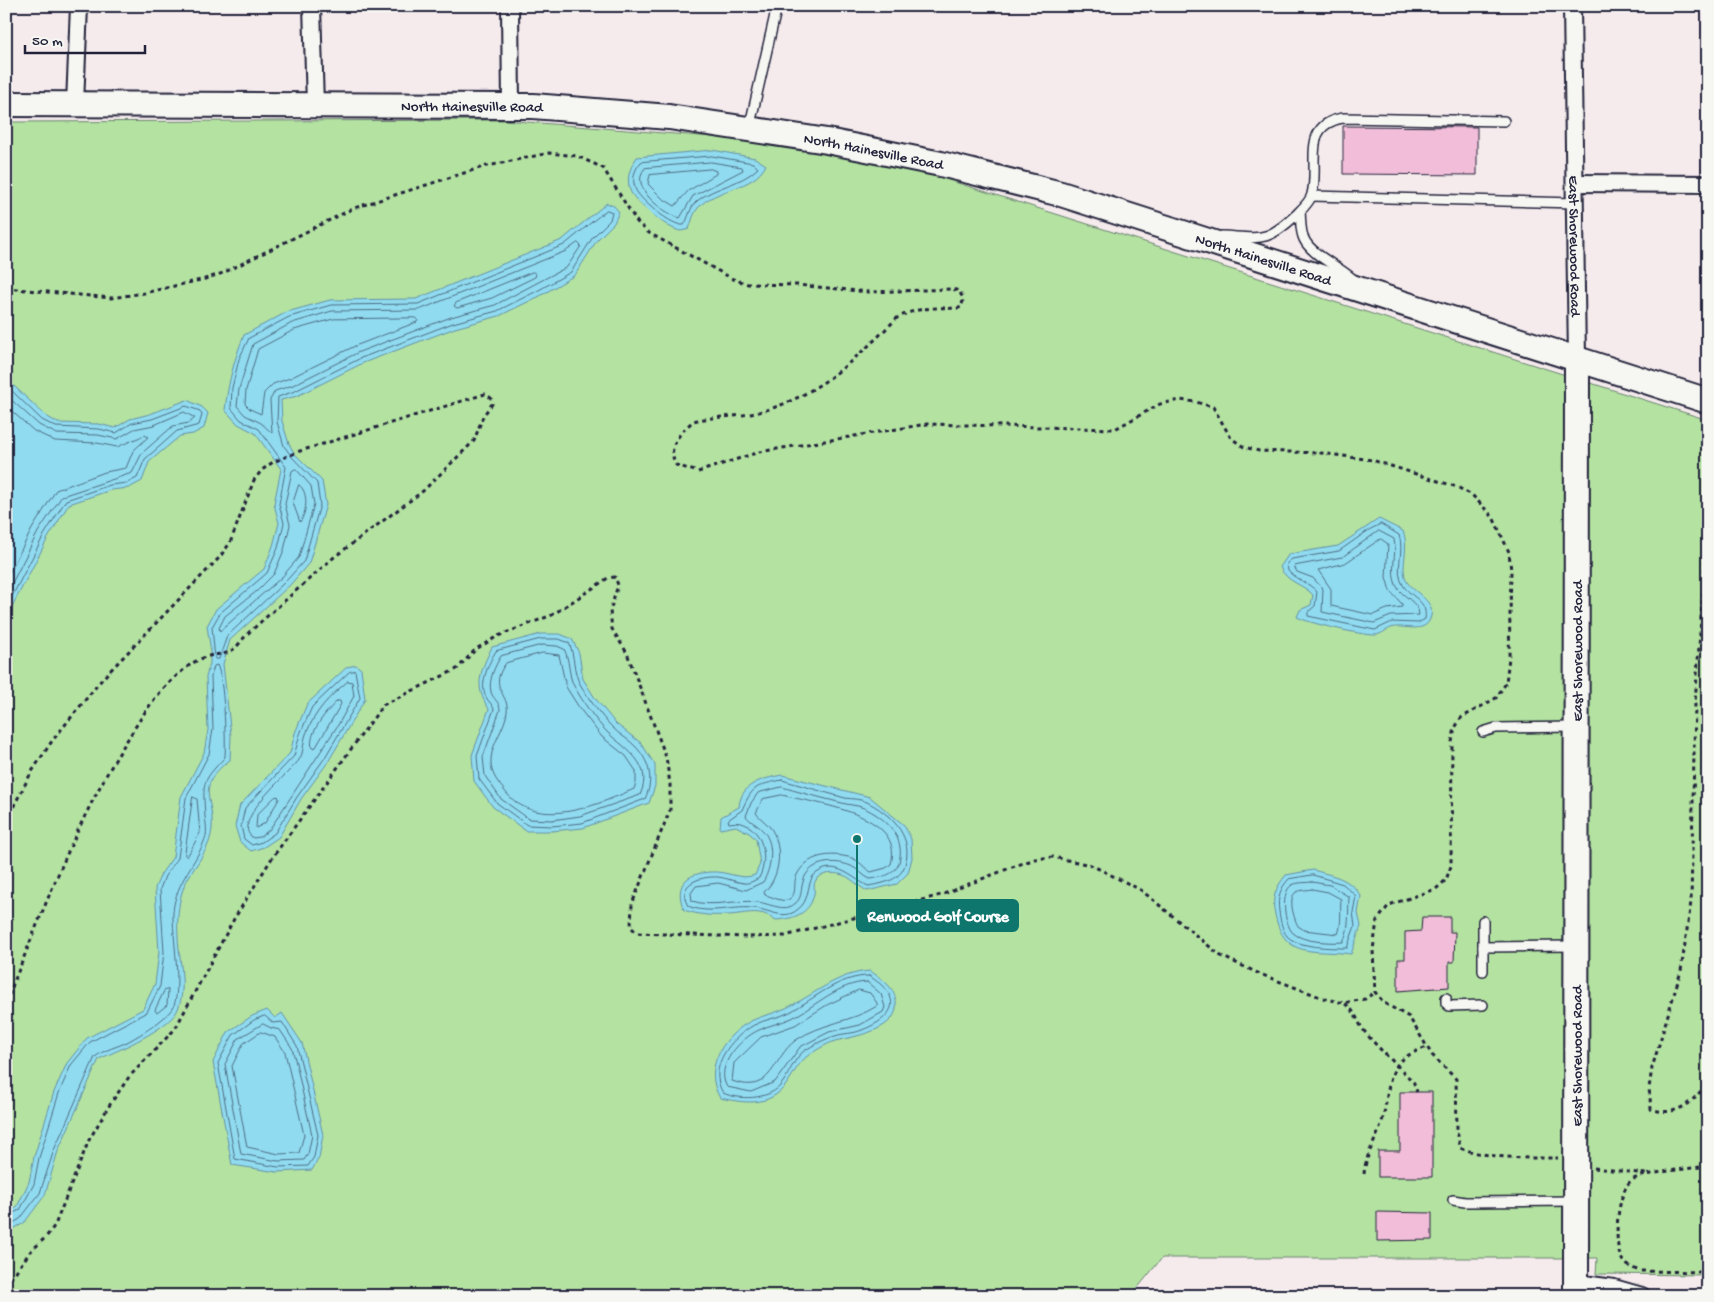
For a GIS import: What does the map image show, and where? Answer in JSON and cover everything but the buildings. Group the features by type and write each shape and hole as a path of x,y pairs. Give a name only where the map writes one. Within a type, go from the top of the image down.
{"main road":[{"name":"North Hainesville Road","path":"6,104 511,106 669,117 827,141 941,164 1061,194 1708,401"},
{"name":"East Shorewood Road","path":"1576,1291 1578,360"}],"street":[{"path":"75,104 79,6"},
{"path":"312,6 315,105"},
{"path":"510,6 511,106"},
{"name":"East Shorewood Road","path":"1572,6 1578,360"},
{"path":"1574,183 1708,184"},
{"path":"1576,1291 1614,1288 1642,1296"}],"lane":[{"path":"749,130 777,6"},
{"path":"1184,234 1260,238 1275,233 1300,212 1312,196 1315,142 1322,126 1327,122 1343,118 1504,121"},
{"path":"1312,196 1575,203"},
{"path":"1300,212 1304,239 1311,248 1345,271 1366,292"},
{"path":"1483,732 1496,728 1577,727"},
{"path":"1483,921 1483,971"},
{"path":"1483,947 1577,946"},
{"path":"1446,998 1446,1003 1449,1006 1483,1006"},
{"path":"1453,1200 1466,1202 1577,1201"}],"path":[{"path":"6,288 111,298 205,279 223,273 354,208 428,183 483,167 549,153 577,156 603,168 637,222 649,233 733,279 748,284 797,285 869,292 952,289 959,291 963,298 962,307 956,309 909,311 898,318 827,382 788,402 751,414 693,420 674,441 672,458 676,465 698,472 759,452 928,424 1115,429 1160,404 1180,400 1212,407 1231,438 1244,447 1259,451 1348,455 1380,462 1457,487 1472,494 1493,517 1509,552 1511,607 1506,683 1496,698 1462,718 1455,728 1452,742 1451,866 1446,880 1436,889 1389,905 1377,921 1373,950 1375,992 1384,1003 1409,1018 1432,1056 1456,1079 1457,1130 1460,1148 1477,1154 1526,1158"},
{"path":"6,821 31,773 52,741 103,678 219,558 230,542 254,480 262,470 273,462 300,451 420,415 474,396 485,394 491,398 492,404 483,416 474,441 423,491 326,564 252,629 230,653 207,656 196,661 159,694 103,778 48,899 13,984 6,1008"},
{"path":"1708,520 1695,703 1691,902 1681,971 1652,1068 1649,1088 1651,1109 1669,1113 1677,1111 1687,1106 1708,1082"},
{"path":"6,1285 30,1252 46,1237 54,1224 88,1140 109,1106 129,1077 175,1029 234,920 272,858 383,704 457,669 476,649 498,636 552,615 608,578 615,577 618,585 610,611 612,628 627,653 666,757 670,784 670,810 632,904 631,927 637,933 747,937 786,936 941,895 1035,859 1053,857 1091,864 1141,890 1221,956 1260,974 1324,998 1344,1003 1352,1009 1362,1030 1414,1083 1417,1092"},
{"path":"1708,900 1703,933 1704,948 1708,957"},
{"path":"1344,1003 1365,999 1375,992"},
{"path":"1364,1174 1365,1159 1383,1120 1397,1066 1404,1058 1427,1047"},
{"path":"1708,1166 1646,1174 1631,1180 1620,1197 1618,1249 1622,1260 1630,1267 1648,1271 1708,1272"}],"green space":[{"path":"503,120 725,138 856,158 942,178 1708,420 1708,1275 1596,1274 1597,1258 1162,1258 1131,1296 6,1296 6,122"}],"water":[{"path":"712,150 755,158 766,165 752,180 706,201 696,210 689,229 678,231 665,224 643,207 632,195 629,177 637,157"},
{"path":"607,203 614,206 619,212 614,223 597,240 575,275 540,296 499,316 455,328 363,363 297,396 281,400 282,421 289,444 295,454 322,481 326,505 309,563 290,585 230,640 223,664 231,736 230,760 218,770 212,779 208,796 212,823 209,843 184,886 181,897 178,931 182,982 181,1000 178,1009 165,1024 130,1045 99,1059 58,1151 45,1195 24,1223 6,1233 6,1211 17,1207 29,1182 34,1157 54,1092 67,1063 87,1038 143,1009 155,984 159,952 155,888 161,874 173,857 181,797 204,753 208,730 206,677 210,663 210,645 207,626 216,609 264,569 273,546 279,523 274,504 281,469 255,433 238,424 225,410 232,372 244,335 287,312 330,300 416,299 562,240"},
{"path":"6,384 14,386 46,416 58,423 99,424 115,428 130,419 150,414 187,400 202,407 208,413 204,428 193,434 180,436 149,462 142,481 129,488 111,490 69,504 48,538 6,618"},
{"path":"1379,519 1403,531 1406,544 1404,574 1409,585 1428,602 1432,612 1428,623 1415,628 1393,627 1375,635 1335,628 1297,617 1300,610 1311,605 1313,595 1291,580 1280,567 1289,554 1338,546"},
{"path":"541,634 560,634 572,639 579,653 583,679 595,698 616,724 641,743 655,765 655,786 649,803 583,828 526,831 493,807 474,781 472,755 489,709 481,693 480,685 480,678 488,655 492,647"},
{"path":"356,665 361,669 365,699 328,762 301,799 279,837 264,847 251,851 240,842 235,826 240,805 290,753 295,733 307,704 347,667"},
{"path":"782,775 870,797 904,825 911,839 912,858 908,873 897,884 867,891 845,876 832,873 823,875 815,882 812,901 805,911 794,917 776,920 757,913 710,915 684,910 680,892 682,885 692,876 707,872 741,877 755,875 760,864 756,839 736,826 720,829 721,817 739,807 744,792 748,787 767,778"},
{"path":"1313,870 1346,881 1361,896 1358,913 1361,926 1351,954 1313,951 1293,946 1285,939 1279,929 1274,903 1275,893 1280,884 1286,875"},
{"path":"870,971 886,983 895,996 896,1011 885,1024 868,1033 832,1042 816,1050 806,1057 783,1088 776,1095 768,1099 741,1102 720,1098 715,1087 713,1075 715,1064 725,1043 733,1034 753,1020 797,1003 836,980"},
{"path":"267,1010 275,1018 282,1013 302,1043 323,1135 319,1158 312,1170 277,1172 232,1165 213,1062 228,1032 252,1016"}],"place":[{"name":"Renwood Golf Course","path":"857,839"}]}
